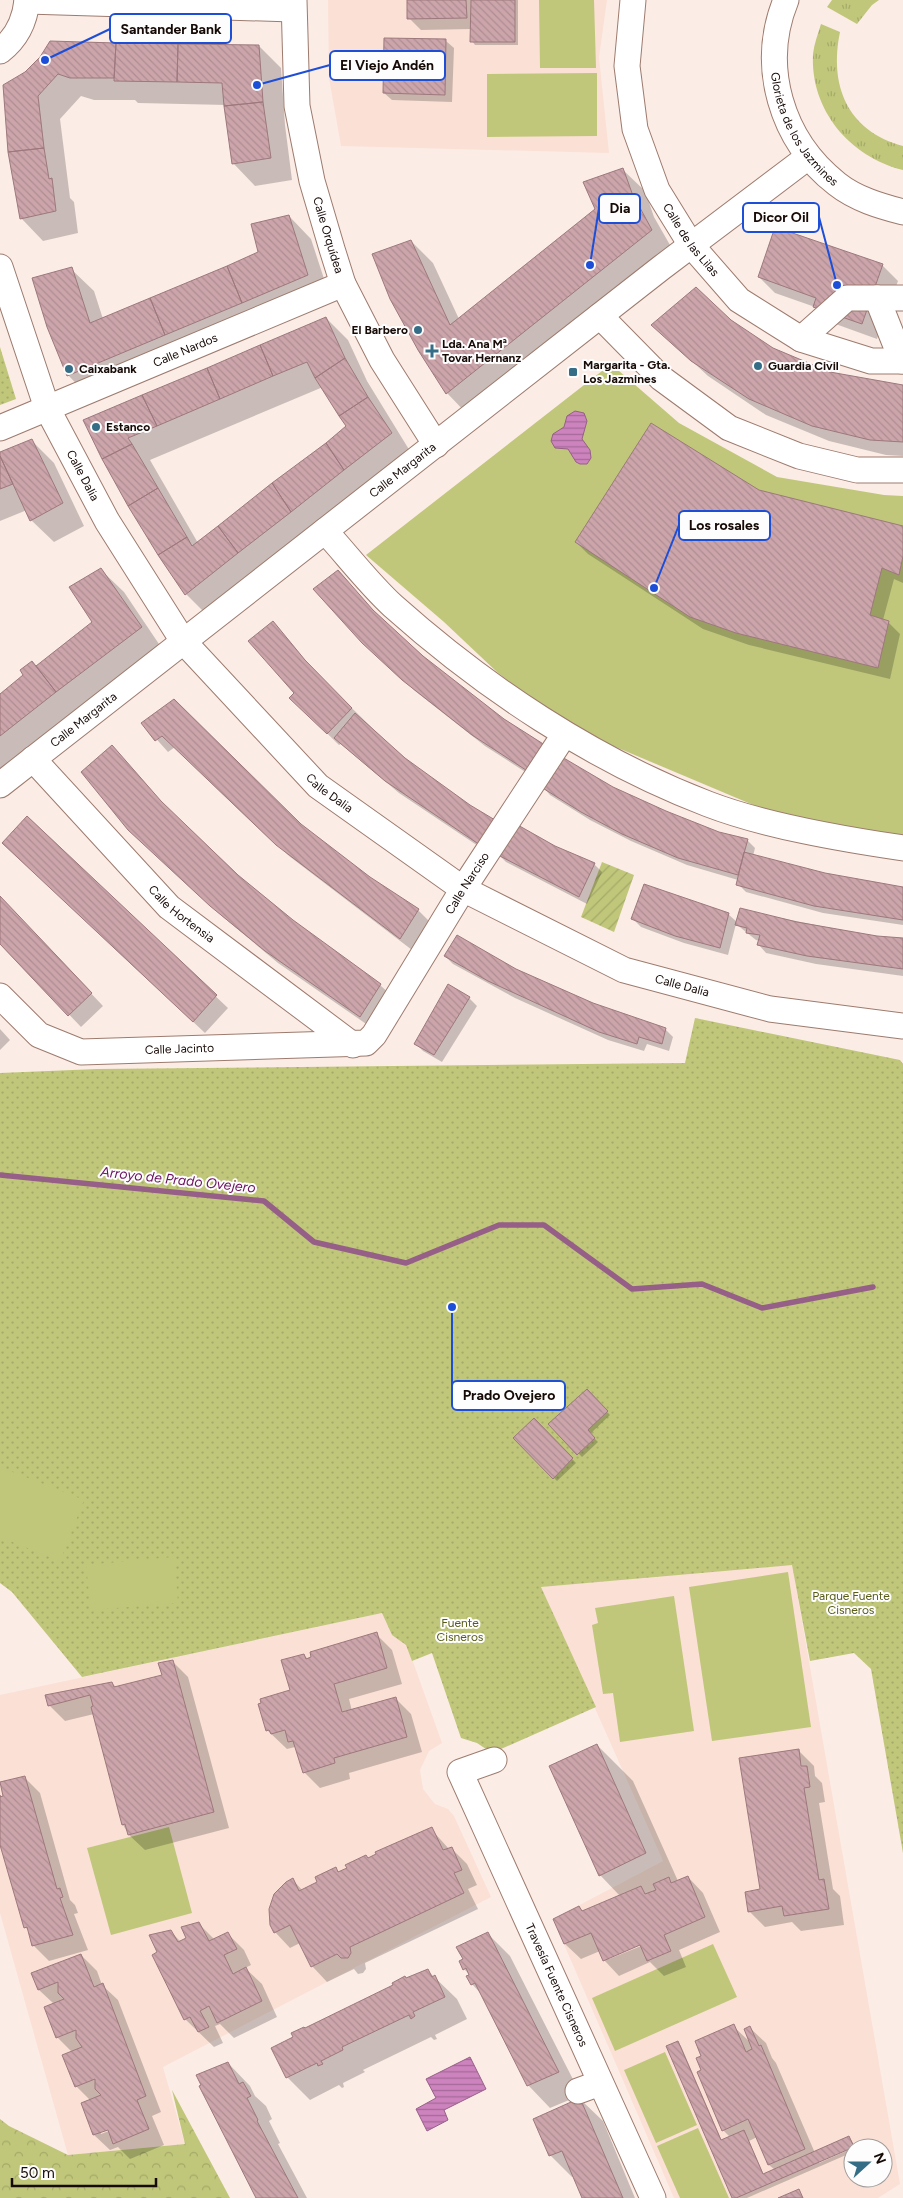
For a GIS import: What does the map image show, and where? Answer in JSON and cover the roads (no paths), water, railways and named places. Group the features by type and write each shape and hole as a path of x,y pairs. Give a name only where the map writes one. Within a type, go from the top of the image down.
{"street":[{"path":"0,50 15,36 24,20 27,0 293,5"},
{"name":"Calle de las Lilas","path":"633,0 627,66 635,130 657,190 691,245 739,300 801,339 871,361 903,361"},
{"name":"Glorieta de los Jazmines","path":"786,0 778,19 773,67 784,115 808,157 838,185 874,205 903,212"},
{"name":"Calle Orquídea","path":"293,5 297,106 312,181 343,284 382,360 436,445"},
{"name":"Calle Margarita","path":"0,785 183,640 691,245 808,157"},
{"name":"Calle Dalia","path":"0,267 47,408 107,521 183,640 318,786 463,889 624,970 770,1009 903,1026"},
{"name":"Calle Nardos","path":"0,428 343,284"},
{"path":"801,339 847,298 903,298"},
{"path":"877,298 903,361"},
{"path":"600,316 661,378 729,428 799,456 857,470 903,470"},
{"path":"325,531 392,605 474,672 564,734 654,780 709,805 766,821 863,842 903,848"},
{"name":"Calle Narciso","path":"364,1040 564,734"},
{"name":"Calle Hortensia","path":"33,759 169,908 280,990 364,1040"},
{"path":"280,990 300,1012 306,1023 303,1035 286,1047"},
{"name":"Calle Jacinto","path":"0,996 39,1035 81,1052 286,1047 364,1040"},
{"name":"Travesía Fuente Cisneros","path":"494,1760 460,1772 589,2087 653,2198"}],"waterway":[{"name":"Arroyo de Prado Ovejero","path":"0,1175 264,1201 314,1242 406,1263 499,1225 544,1225 632,1289 702,1284 762,1308 873,1287"}],"place":[{"name":"Santander Bank","path":"45,60"},
{"name":"El Viejo Andén","path":"257,85"},
{"name":"Dia","path":"590,265"},
{"name":"Dicor Oil","path":"837,285"},
{"name":"El Barbero","path":"418,330"},
{"name":"Lda. Ana Mª Tovar Hernanz","path":"432,351"},
{"name":"Guardia Civil","path":"758,366"},
{"name":"Caixabank","path":"69,369"},
{"name":"Margarita - Gta. Los Jazmines","path":"573,372"},
{"name":"Estanco","path":"96,427"},
{"name":"Los rosales","path":"654,588"},
{"name":"Prado Ovejero","path":"452,1307"}],"park label":[{"name":"Parque Fuente Cisneros","path":"851,1603"},
{"name":"Fuente Cisneros","path":"460,1630"}]}
